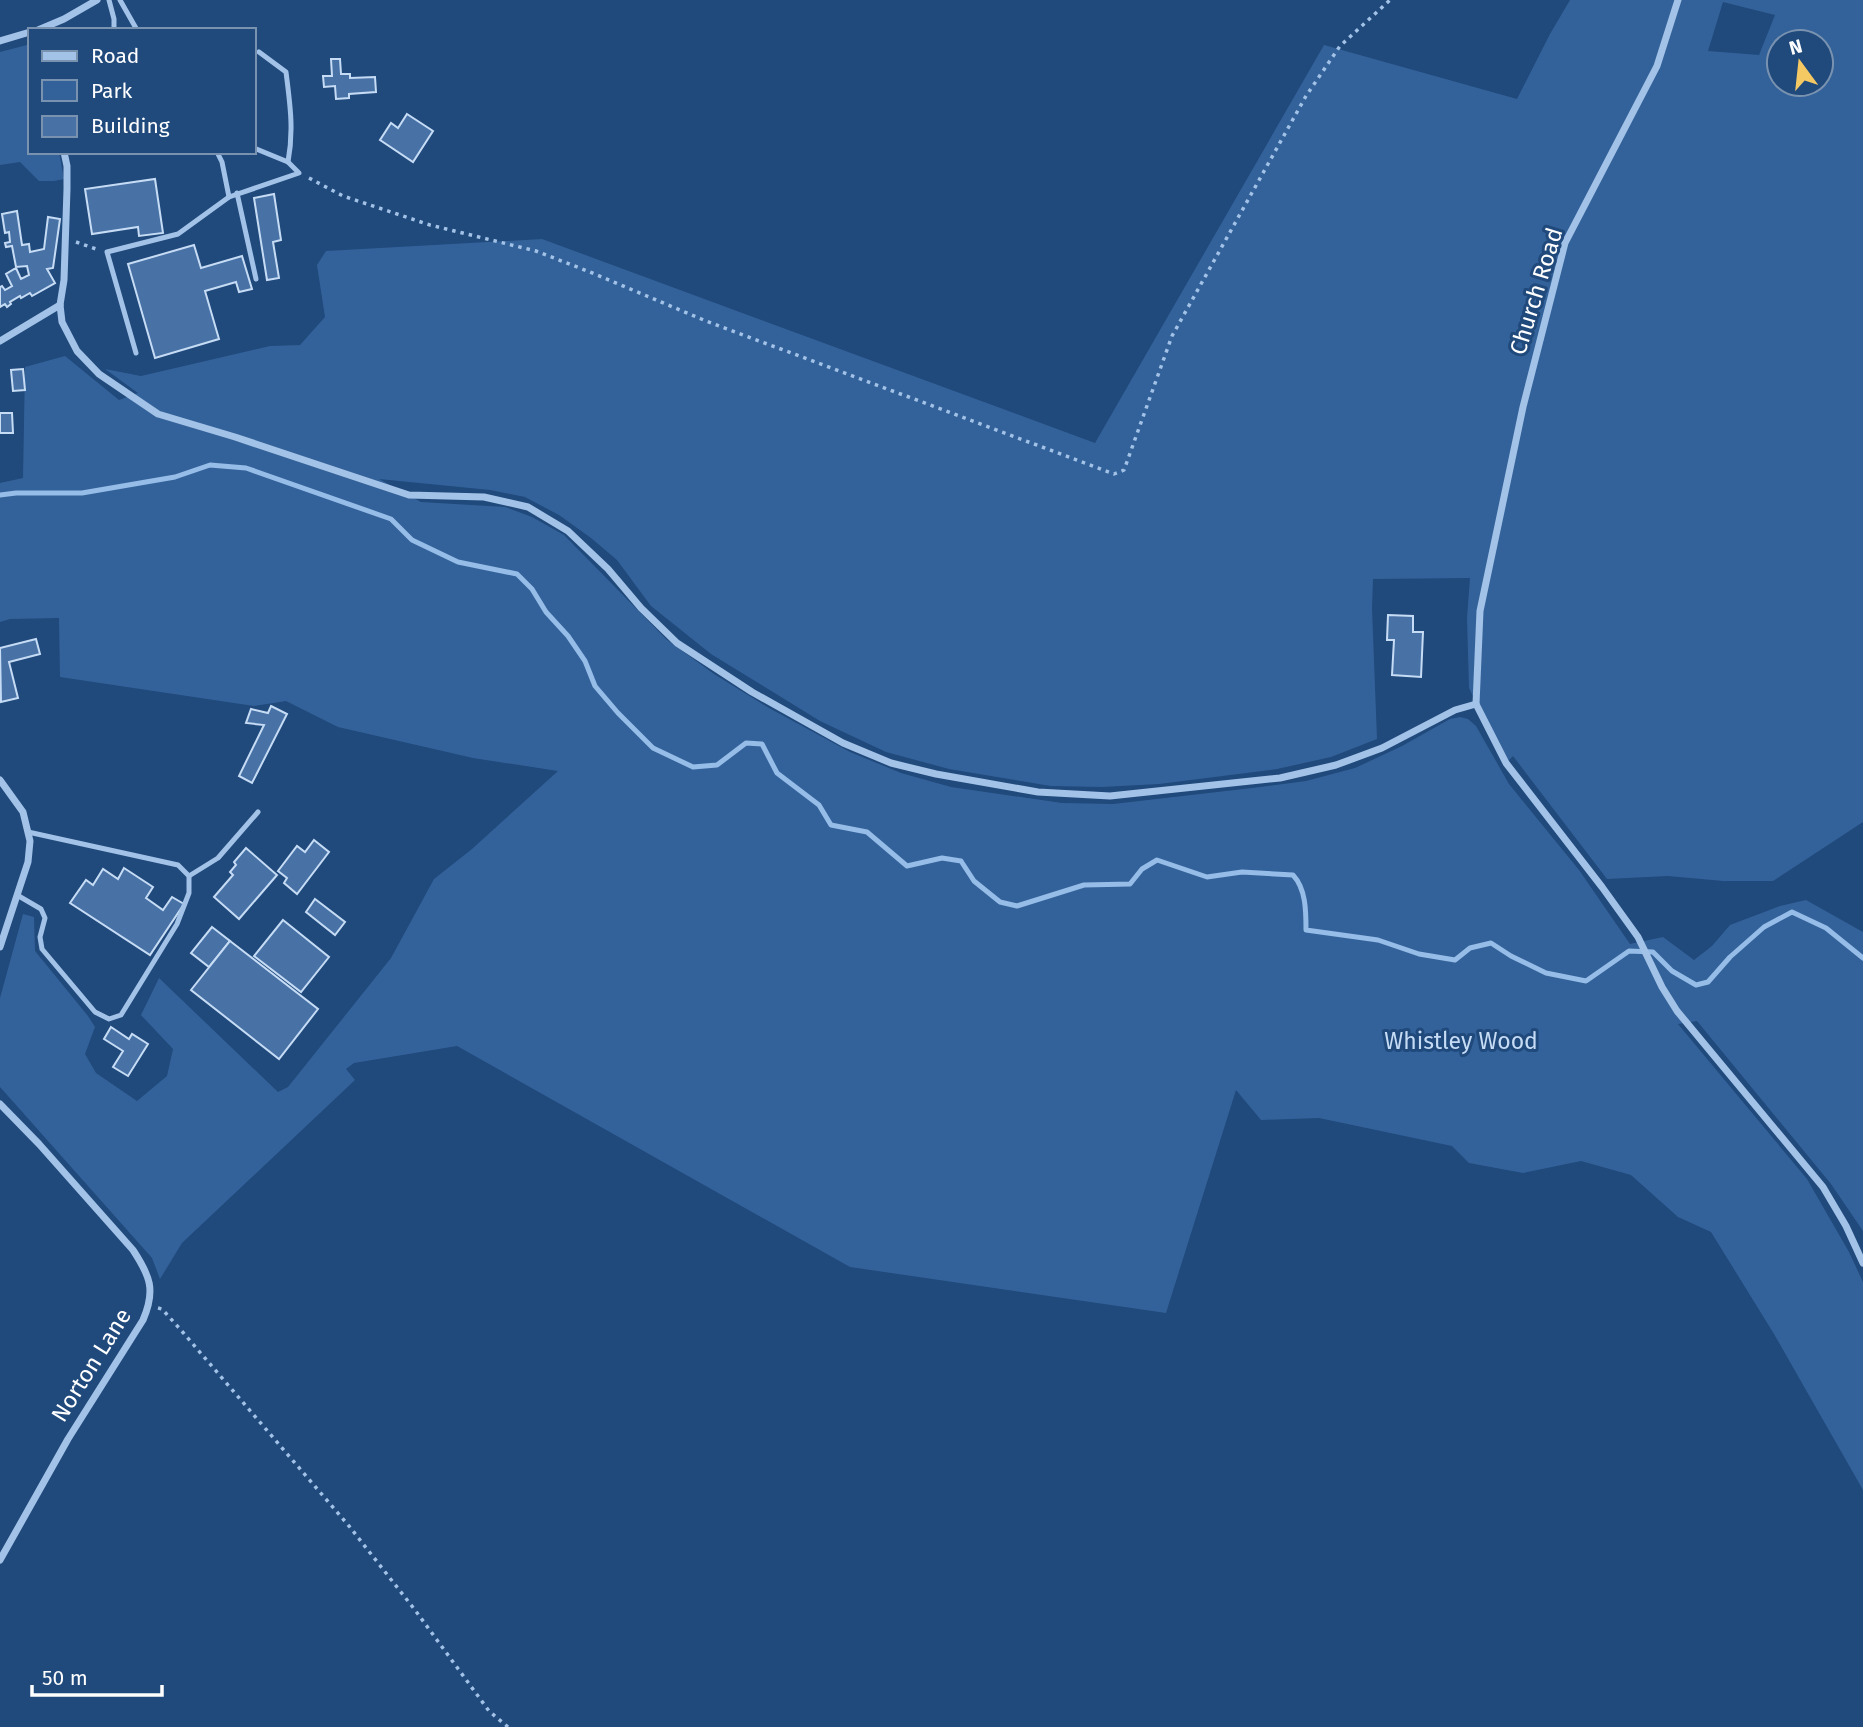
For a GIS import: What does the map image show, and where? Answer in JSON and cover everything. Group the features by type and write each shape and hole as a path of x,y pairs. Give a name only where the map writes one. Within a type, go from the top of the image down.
{"street":[{"path":"44,28 97,0"},
{"name":"Church Road","path":"1476,704 1480,611 1523,407 1565,243 1657,66 1678,0"},
{"path":"0,41 28,33"},
{"path":"64,154 67,166 64,280 60,305 62,322 77,351 99,374 158,414 408,495 484,497 528,507 568,531 608,569 641,608 677,643 752,692 832,737 891,762 936,774 1038,792 1124,795 1280,778 1336,765 1382,748 1455,710 1476,704 1506,763 1602,887 1640,941 1677,1011 1823,1187 1846,1226 1863,1263"},
{"path":"0,341 60,305"},
{"path":"0,780 23,812 30,841 28,862 0,947"},
{"name":"Norton Lane","path":"0,1104 39,1143 133,1250 145,1268 151,1286 150,1305 143,1320 68,1439 0,1560"}],"lane":[{"path":"109,0 114,28"},
{"path":"120,0 136,28"},
{"path":"259,52 286,72 292,121 288,162"},
{"path":"136,353 107,253 178,234 229,197 299,173 288,162 256,149"},
{"path":"218,154 229,197"},
{"path":"237,193 256,279"},
{"path":"189,876 218,858 258,812"},
{"path":"17,895 41,909 45,918 40,937 42,949 95,1012 108,1019 121,1016 177,924 189,894 189,876 178,865 28,832"}],"path":[{"path":"299,173 343,196 430,225 536,251 706,321 1114,474 1124,470 1172,335 1306,96 1340,46 1390,0"},
{"path":"64,239 107,253"},
{"path":"150,1305 162,1309 349,1526 489,1711 508,1727"}],"green space":[{"name":"Whistley Wood","path":"1570,0 1863,0 1863,822 1773,881 1723,881 1668,876 1607,879 1513,756 1506,763 1469,688 1467,618 1470,578 1373,579 1377,739 1331,757 1277,769 1159,784 1051,786 949,769 886,752 820,721 711,654 651,606 617,560 591,538 559,515 525,497 490,490 379,479 421,502 505,507 532,517 564,535 666,639 714,674 769,708 850,752 901,773 951,787 1062,803 1113,804 1306,781 1355,768 1450,719 1460,717 1468,719 1476,726 1509,784 1579,870 1630,944 1663,937 1694,960 1712,946 1730,925 1780,906 1806,900 1863,932 1863,1231 1831,1184 1697,1021 1678,1024 1807,1179 1863,1282 1863,1490 1774,1334 1711,1232 1678,1217 1631,1175 1581,1161 1523,1173 1469,1163 1452,1146 1319,1118 1261,1120 1236,1090 1166,1313 850,1267 457,1046 354,1063 346,1069 355,1080 182,1243 160,1279 152,1258 0,1087 0,998 23,914 34,917 35,951 95,1027 85,1054 96,1073 137,1101 167,1076 173,1049 141,1015 159,978 278,1092 288,1087 391,958 434,879 472,849 558,771 473,758 338,727 286,701 254,706 60,677 59,618 10,619 0,622 0,483 23,478 25,367 65,356 119,400 138,393 105,369 141,376 270,346 300,345 325,317 317,265 326,251 542,239 1095,443 1324,45 1517,99"},
{"path":"28,46 28,154 59,154 64,179 39,181 20,162 0,165 0,52"}],"building":[{"path":"331,59 340,59 341,74 350,74 350,78 375,77 376,92 349,94 349,98 336,99 335,86 324,87 323,76 332,76"},
{"path":"407,114 433,131 413,162 380,140 391,123 398,128"},
{"path":"155,179 163,233 139,236 138,227 92,234 85,189"},
{"path":"274,194 281,240 273,242 279,278 267,280 254,198"},
{"path":"17,211 22,245 29,244 30,252 44,249 48,217 60,219 53,268 47,269 55,283 32,296 30,293 21,298 20,296 7,307 5,304 0,307 0,287 5,290 12,286 6,274 16,268 21,279 29,275 27,266 16,267 12,246 6,247 5,243 10,242 9,232 5,233 2,214"},
{"path":"194,245 201,268 242,256 252,289 239,292 236,282 205,291 219,339 155,358 128,264"},
{"path":"23,369 25,390 13,391 11,370"},
{"path":"0,413 12,413 13,433 0,433"},
{"path":"1388,615 1413,616 1413,632 1423,632 1421,677 1392,675 1394,640 1387,640"},
{"path":"36,639 40,654 9,662 18,698 1,702 0,648"},
{"path":"271,706 287,714 252,783 239,776 264,725 246,723 251,709 268,713"},
{"path":"314,840 329,852 297,894 284,883 287,878 278,871 297,846 305,852"},
{"path":"246,848 277,875 239,919 214,897 233,875 230,872 236,865 234,862"},
{"path":"124,868 153,887 146,898 163,910 172,897 184,904 150,955 70,903 86,880 93,885 103,869 118,879"},
{"path":"315,899 345,922 335,935 306,912"},
{"path":"283,920 329,957 301,992 254,956"},
{"path":"212,927 230,941 209,967 191,953"},
{"path":"230,941 318,1009 279,1059 191,990"},
{"path":"111,1027 129,1039 132,1034 148,1044 128,1076 113,1067 123,1051 104,1039"}],"waterway":[{"path":"0,495 82,493 175,477 210,465 246,468 391,519 412,540 458,562 517,574 568,636 585,661 595,686 653,748 693,767 717,765 746,743 762,744 777,773 819,805 831,825 867,832 907,866 942,858 961,861 974,881 1000,902 1017,906 1084,885 1130,884 1142,869 1157,860 1207,877 1242,872 1293,875 1303,894 1306,930 1378,940 1419,954 1455,960 1470,948 1491,943 1546,973 1586,981 1629,951 1653,952 1672,971 1696,985 1708,982 1730,957 1764,927 1792,912 1826,928 1863,958"}]}
